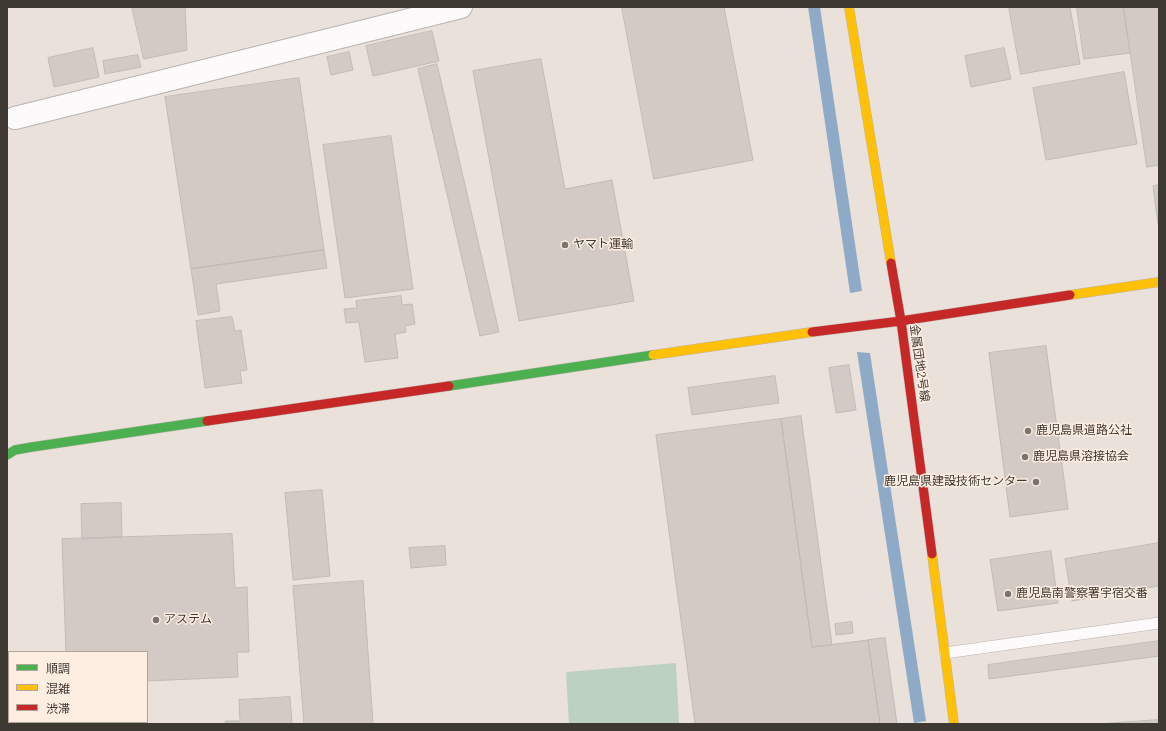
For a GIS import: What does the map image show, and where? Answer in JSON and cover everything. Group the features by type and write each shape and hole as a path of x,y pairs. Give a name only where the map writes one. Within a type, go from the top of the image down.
{"street":[{"path":"15,118 461,7"},
{"name":"金属団地2号線","path":"849,7 901,321 954,724"},
{"path":"7,455 15,450 32,447 832,329 901,321 1159,282"}],"lane":[{"path":"945,653 1159,623"}],"green space":[{"path":"676,663 679,724 569,724 566,672"}],"water":[{"path":"808,7 820,7 862,291 850,293"},
{"path":"857,352 870,353 926,721 914,723"}],"building":[{"path":"132,7 185,7 187,50 144,59"},
{"path":"622,7 724,7 753,160 654,179"},
{"path":"1009,7 1070,7 1080,64 1021,74"},
{"path":"1077,7 1123,7 1130,53 1084,59"},
{"path":"1124,7 1159,7 1159,165 1147,167"},
{"path":"432,31 439,61 373,76 366,46"},
{"path":"93,48 99,77 54,87 48,58"},
{"path":"1004,48 1011,79 971,87 965,56"},
{"path":"349,52 353,70 331,75 327,57"},
{"path":"138,55 141,67 105,74 103,61"},
{"name":"ヤマト運輸","path":"541,59 565,189 612,180 634,301 519,321 473,71"},
{"path":"437,64 499,332 480,336 418,69"},
{"path":"1124,72 1137,144 1046,160 1033,88"},
{"path":"299,78 324,250 191,269 165,97"},
{"path":"391,136 413,289 345,298 323,145"},
{"path":"1159,185 1159,224 1158,224 1153,186"},
{"path":"324,250 327,268 216,284 220,311 198,315 191,269"},
{"path":"401,296 402,305 412,304 415,324 405,326 406,332 395,334 398,358 365,362 359,322 346,323 344,309 357,308 356,301"},
{"path":"232,317 235,331 241,330 247,370 240,371 242,383 205,388 196,321"},
{"name":"鹿児島県道路公社","path":"1046,346 1068,509 1010,517 989,353"},
{"path":"849,365 856,410 836,413 829,368"},
{"path":"775,376 779,403 692,415 688,388"},
{"path":"801,416 832,645 812,647 781,419"},
{"path":"781,419 812,647 868,640 880,724 695,724 656,435"},
{"path":"322,490 330,576 293,580 285,493"},
{"path":"121,503 122,537 82,539 81,504"},
{"name":"アステム","path":"232,534 235,588 247,587 249,652 237,652 238,677 148,681 148,651 66,651 62,539"},
{"path":"1159,543 1159,586 1072,601 1065,559"},
{"path":"445,546 446,565 411,568 409,548"},
{"path":"1051,551 1058,603 998,611 990,560"},
{"path":"363,581 373,724 304,724 293,586"},
{"path":"852,622 853,633 836,635 835,624"},
{"path":"885,638 897,724 880,724 868,640"},
{"path":"1159,641 1159,656 989,679 988,665"},
{"path":"290,697 292,724 225,724 225,721 240,721 239,700"},
{"path":"1159,720 1159,724 1097,724"}],"traffic: fast":[{"path":"449,386 653,355"},
{"path":"7,455 15,450 32,447 207,421"}],"traffic: slow":[{"path":"849,7 891,263"},
{"path":"1070,295 1159,282"},
{"path":"653,355 812,332"},
{"path":"932,554 954,724"}],"traffic: jam":[{"path":"891,263 901,321 932,554"},
{"path":"812,332 901,321 1070,295"},
{"path":"207,421 449,386"}],"place":[{"name":"ヤマト運輸","path":"565,245"},
{"name":"鹿児島県道路公社","path":"1028,431"},
{"name":"鹿児島県溶接協会","path":"1025,457"},
{"name":"鹿児島県建設技術センター","path":"1036,482"},
{"name":"鹿児島南警察署宇宿交番","path":"1008,594"},
{"name":"アステム","path":"156,620"}]}
